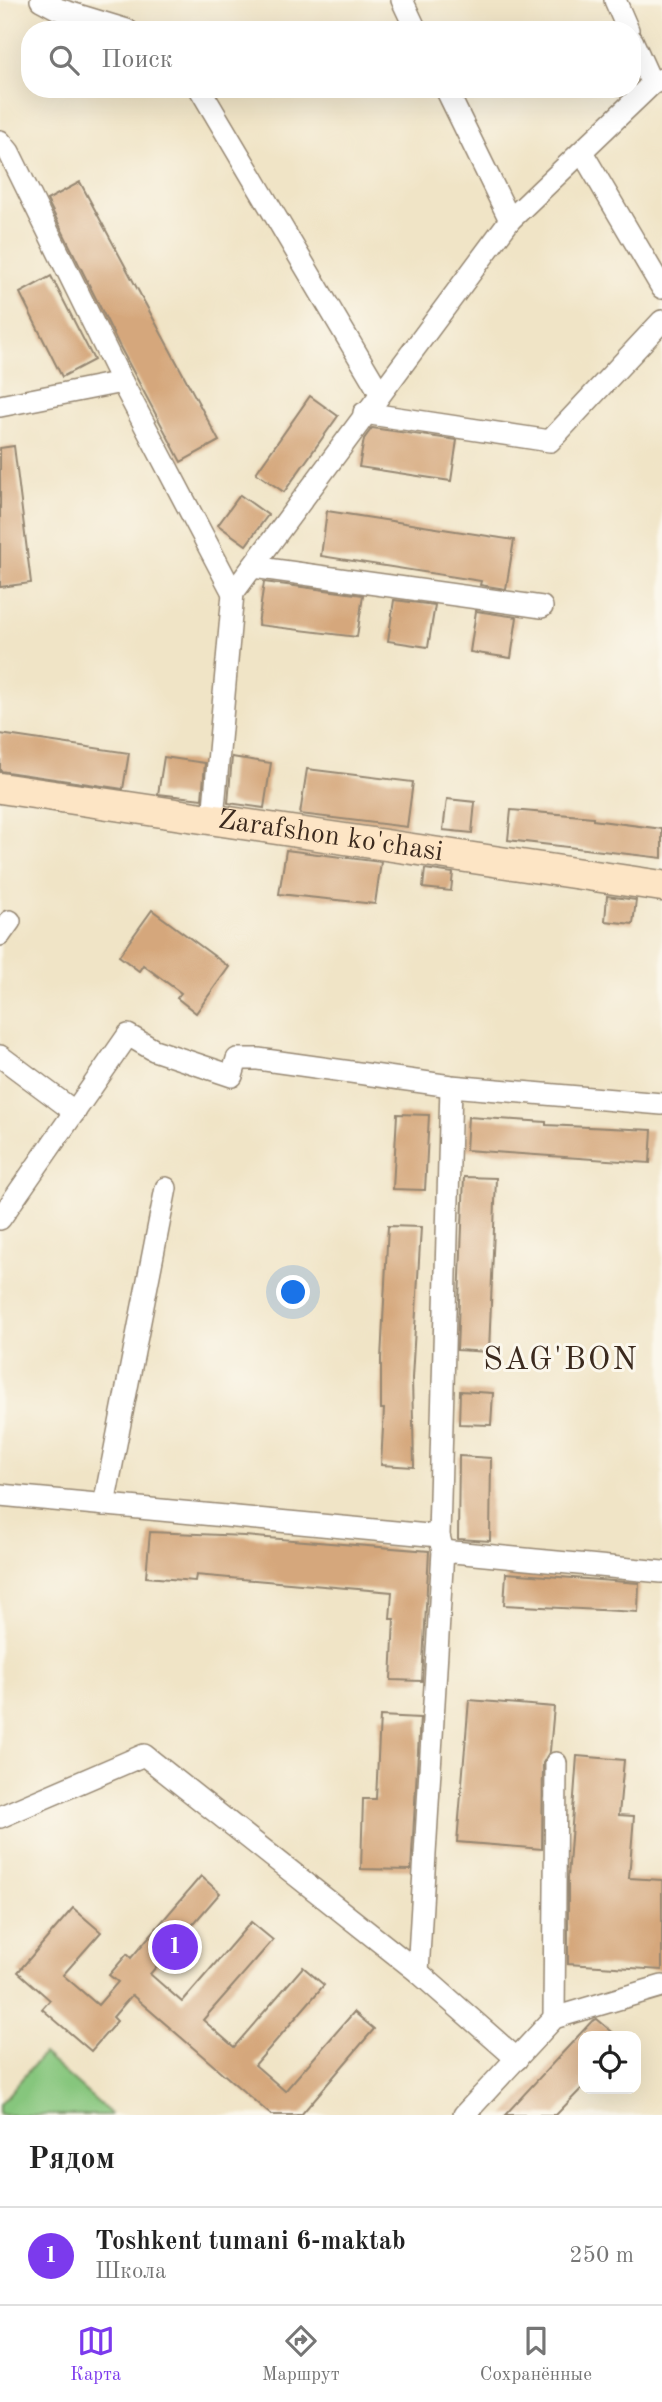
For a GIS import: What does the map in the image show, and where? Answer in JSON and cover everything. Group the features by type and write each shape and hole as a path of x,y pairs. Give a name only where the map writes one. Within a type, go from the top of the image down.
{"street":[{"path":"41,0 58,9 97,21"},
{"path":"402,0 412,21"},
{"path":"615,0 624,21"},
{"path":"641,55 657,81 641,96"},
{"path":"205,98 380,393"},
{"path":"450,98 510,220"},
{"path":"212,819 233,593 510,220 639,98"},
{"path":"0,141 9,152 122,382 233,593"},
{"path":"582,152 662,288"},
{"path":"364,414 550,441 662,321"},
{"path":"0,405 122,382"},
{"path":"253,566 542,607"},
{"name":"Zarafshon ko'chasi","path":"0,788 662,886"},
{"path":"0,1219 128,1035 154,1050 232,1076 237,1059 258,1059 451,1086 662,1104"},
{"path":"0,1056 75,1112"},
{"path":"418,1972 441,1544 451,1086"},
{"path":"104,1505 166,1188"},
{"path":"0,1495 441,1544 662,1572"},
{"path":"0,1817 144,1755 418,1972 517,2060"},
{"path":"554,2018 556,1763"},
{"path":"464,2115 554,2018 662,1986"}],"green space":[{"path":"43,2054 111,2114 0,2115 0,2104"}],"building":[{"path":"80,182 219,441 181,462 47,200"},
{"path":"51,276 94,360 62,377 20,293"},
{"path":"310,396 338,416 284,492 256,473"},
{"path":"372,428 457,440 451,481 359,467 364,439"},
{"path":"14,446 31,583 0,587 0,448"},
{"path":"240,495 268,515 246,545 218,525"},
{"path":"327,511 514,540 506,589 480,585 481,581 321,556"},
{"path":"264,582 363,595 357,637 258,625"},
{"path":"394,600 435,605 428,647 388,641"},
{"path":"476,611 517,617 511,658 470,652"},
{"path":"0,734 129,753 123,789 0,771"},
{"path":"164,757 205,763 202,799 158,794"},
{"path":"232,757 271,763 264,808 228,803"},
{"path":"307,769 413,782 407,827 300,814"},
{"path":"447,799 475,802 472,833 443,830"},
{"path":"511,810 593,817 593,820 662,829 662,858 508,840"},
{"path":"286,850 381,862 375,904 279,894"},
{"path":"425,869 453,873 451,891 423,888"},
{"path":"607,896 636,900 633,924 605,921"},
{"path":"152,910 229,967 196,1013 177,998 181,993 143,965 139,971 119,956"},
{"path":"397,1114 429,1115 425,1190 393,1189"},
{"path":"468,1117 546,1122 546,1125 652,1130 650,1163 466,1150"},
{"path":"464,1177 496,1178 489,1352 457,1350"},
{"path":"388,1226 421,1227 412,1378 414,1467 381,1465 384,1409 381,1409 381,1359"},
{"path":"460,1391 493,1393 491,1425 459,1424"},
{"path":"459,1456 491,1458 490,1541 458,1539"},
{"path":"150,1532 244,1536 429,1551 422,1681 391,1680 394,1619 390,1619 392,1592 196,1575 195,1581 146,1577"},
{"path":"506,1573 639,1583 638,1612 504,1605"},
{"path":"469,1700 554,1707 550,1751 543,1763 542,1849 457,1842"},
{"path":"380,1716 420,1718 411,1870 361,1869 363,1799 376,1799"},
{"path":"577,1756 624,1760 619,1815 634,1816 629,1878 662,1880 662,1970 568,1964 568,1878"},
{"path":"201,1876 220,1893 150,1974 182,2002 251,1922 273,1940 203,2020 234,2047 303,1967 324,1985 255,2065 285,2091 354,2012 374,2029 301,2115 271,2115 132,1995 113,2017 117,2021 91,2051 42,2009 50,2000 18,1972 73,1908 101,1932 63,1975 98,2005 118,1982 109,1975 127,1954 131,1958"},
{"path":"597,2019 611,2031 583,2031"},
{"path":"578,2036 578,2092 556,2115 505,2115"}],"place":[{"name":"Toshkent tumani 6-maktab","path":"175,1947"}],"district":[{"name":"SAG'BON","path":"561,1361"}]}
